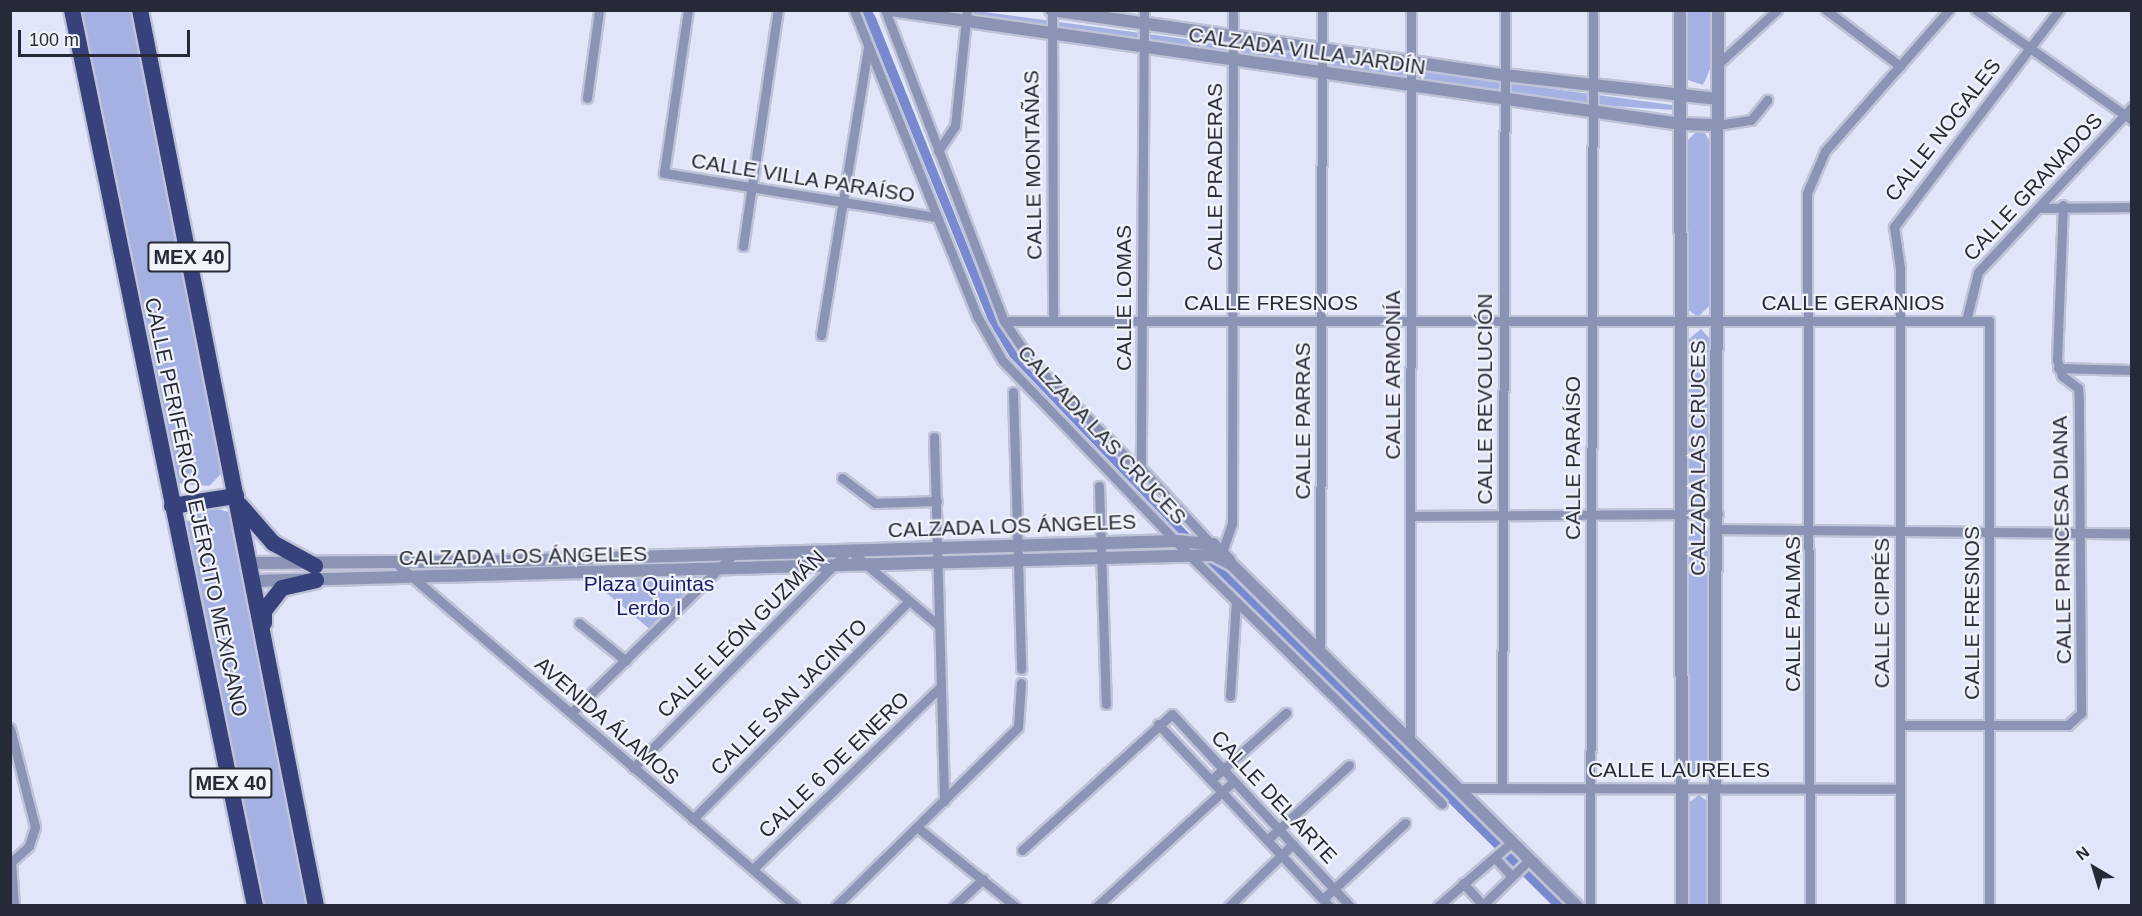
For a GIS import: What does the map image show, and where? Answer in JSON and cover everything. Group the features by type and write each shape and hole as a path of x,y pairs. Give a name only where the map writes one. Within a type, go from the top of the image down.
{"highway":[{"name":"CALLE PERIFÉRICO EJÉRCITO MEXICANO","path":"72,10 255,906"},
{"name":"CALLE PERIFÉRICO EJÉRCITO MEXICANO","path":"140,10 316,906"},
{"path":"172,506 236,496 262,533 315,573"},
{"path":"262,633 264,611 275,594 286,585 315,573"}],"street":[{"path":"587,98 599,10"},
{"name":"CALLE VILLA PARAÍSO","path":"688,10 664,173 937,217"},
{"path":"743,246 778,10"},
{"name":"CALZADA LAS CRUCES","path":"854,10 977,316 1002,360 1195,556 1236,601 1442,804"},
{"name":"CALZADA LAS CRUCES","path":"885,10 1004,321 1030,361 1145,477"},
{"name":"CALZADA VILLA JARDÍN","path":"891,10 968,16 1050,33 1411,86 1681,124 1718,125"},
{"name":"CALLE LOMAS","path":"1144,10 1140,457 1145,477"},
{"name":"CALLE PRADERAS","path":"1217,553 1232,524 1233,10"},
{"name":"CALLE PARRAS","path":"1320,651 1322,10"},
{"name":"CALLE ARMONÍA","path":"1410,740 1411,10"},
{"name":"CALLE REVOLUCIÓN","path":"1502,787 1504,10"},
{"name":"CALLE PARAÍSO","path":"1590,906 1593,10"},
{"name":"CALZADA LAS CRUCES","path":"1680,10 1684,514 1681,904"},
{"name":"CALZADA LAS CRUCES","path":"1714,906 1719,514 1718,10"},
{"path":"1718,64 1777,10"},
{"path":"1826,10 1900,66"},
{"name":"CALLE PALMAS","path":"1810,906 1810,178 1826,151 1949,10"},
{"path":"1976,10 2128,118"},
{"name":"CALLE NOGALES","path":"1900,321 1897,218 2059,10"},
{"name":"CALZADA VILLA JARDÍN","path":"1052,11 1504,75 1680,97 1718,99"},
{"name":"CALLE MONTAÑAS","path":"1052,11 1050,33 1053,320"},
{"path":"938,151 956,126 968,16"},
{"path":"821,335 868,47"},
{"path":"1718,125 1751,120 1767,100"},
{"name":"CALLE GRANADOS","path":"1966,321 1978,272 2128,118 2132,107"},
{"path":"2038,211 2063,205 2132,207"},
{"path":"2063,205 2058,368 2132,370"},
{"name":"CALLE FRESNOS","path":"1004,321 1718,321"},
{"name":"CALLE GERANIOS","path":"1718,321 1989,321"},
{"name":"CALLE CIPRÉS","path":"1899,906 1900,321"},
{"name":"CALLE FRESNOS","path":"1989,321 1991,725 1989,906"},
{"name":"CALLE PRINCESA DIANA","path":"1991,725 2068,725 2077,719 2082,706 2078,388 2058,368"},
{"path":"1012,392 1021,669"},
{"path":"934,437 938,564"},
{"path":"1145,477 1217,553 1320,651 1577,906"},
{"path":"842,478 875,502 937,501"},
{"path":"1099,486 1106,704"},
{"path":"1411,516 1719,514"},
{"path":"1718,529 2132,533"},
{"name":"CALZADA LOS ÁNGELES","path":"253,581 396,563 735,553 1179,541 1217,553"},
{"name":"CALZADA LOS ÁNGELES","path":"849,550 938,625"},
{"name":"CALLE LEÓN GUZMÁN","path":"633,768 849,550"},
{"path":"571,713 721,571 735,553"},
{"name":"CALZADA LOS ÁNGELES","path":"249,563 315,573 409,578 506,577 1101,560 1217,553"},
{"path":"621,558 622,574"},
{"path":"505,561 506,577"},
{"name":"AVENIDA ÁLAMOS","path":"396,563 409,578 571,713 795,906"},
{"name":"CALZADA LOS ÁNGELES","path":"938,564 944,801"},
{"name":"CALLE SAN JACINTO","path":"693,819 909,601"},
{"path":"1230,696 1236,601"},
{"path":"579,623 626,661"},
{"path":"836,906 1018,728 1021,683"},
{"name":"CALLE 6 DE ENERO","path":"753,869 940,687"},
{"path":"1211,780 1286,713"},
{"name":"CALLE DEL ARTE","path":"1326,902 1158,724 1170,714 1350,906"},
{"path":"1022,850 1158,724"},
{"path":"1900,725 1991,725"},
{"path":"10,728 19,753 35,838 11,862 14,906"},
{"path":"10,760 19,753"},
{"path":"1267,840 1348,765"},
{"path":"1097,906 1234,781"},
{"name":"CALLE LAURELES","path":"1458,788 1900,789"},
{"path":"1326,902 1334,888 1405,823"},
{"path":"917,827 1015,906"},
{"path":"1438,906 1512,842"},
{"path":"1229,906 1293,844"},
{"path":"1495,858 1511,875"},
{"path":"1463,883 1483,905 1511,875 1530,859"},
{"path":"954,906 983,879"}],"green space":[{"path":"73,11 143,11 225,470 209,486 173,483"},
{"path":"912,11 978,11 1672,105 1674,110 1598,105"},
{"path":"1686,11 1714,11 1713,62 1703,85 1688,80"},
{"path":"1697,131 1705,133 1712,145 1713,302 1698,317 1687,309 1687,141"},
{"path":"1701,329 1709,338 1712,491 1700,507 1685,496 1685,418 1689,339"},
{"path":"206,506 233,513 312,905 257,905 178,529"},
{"path":"1696,521 1708,527 1710,768 1698,779 1686,773 1683,529"},
{"name":"Plaza Quintas Lerdo I","path":"717,567 652,631 603,590 618,570"},
{"path":"1699,795 1711,804 1712,905 1686,906 1687,804"}],"shaded area":[{"path":"862,11 872,11 876,18 996,317 1018,355 1202,547 1573,905 1552,905 1211,567 1010,357 988,320"}]}
